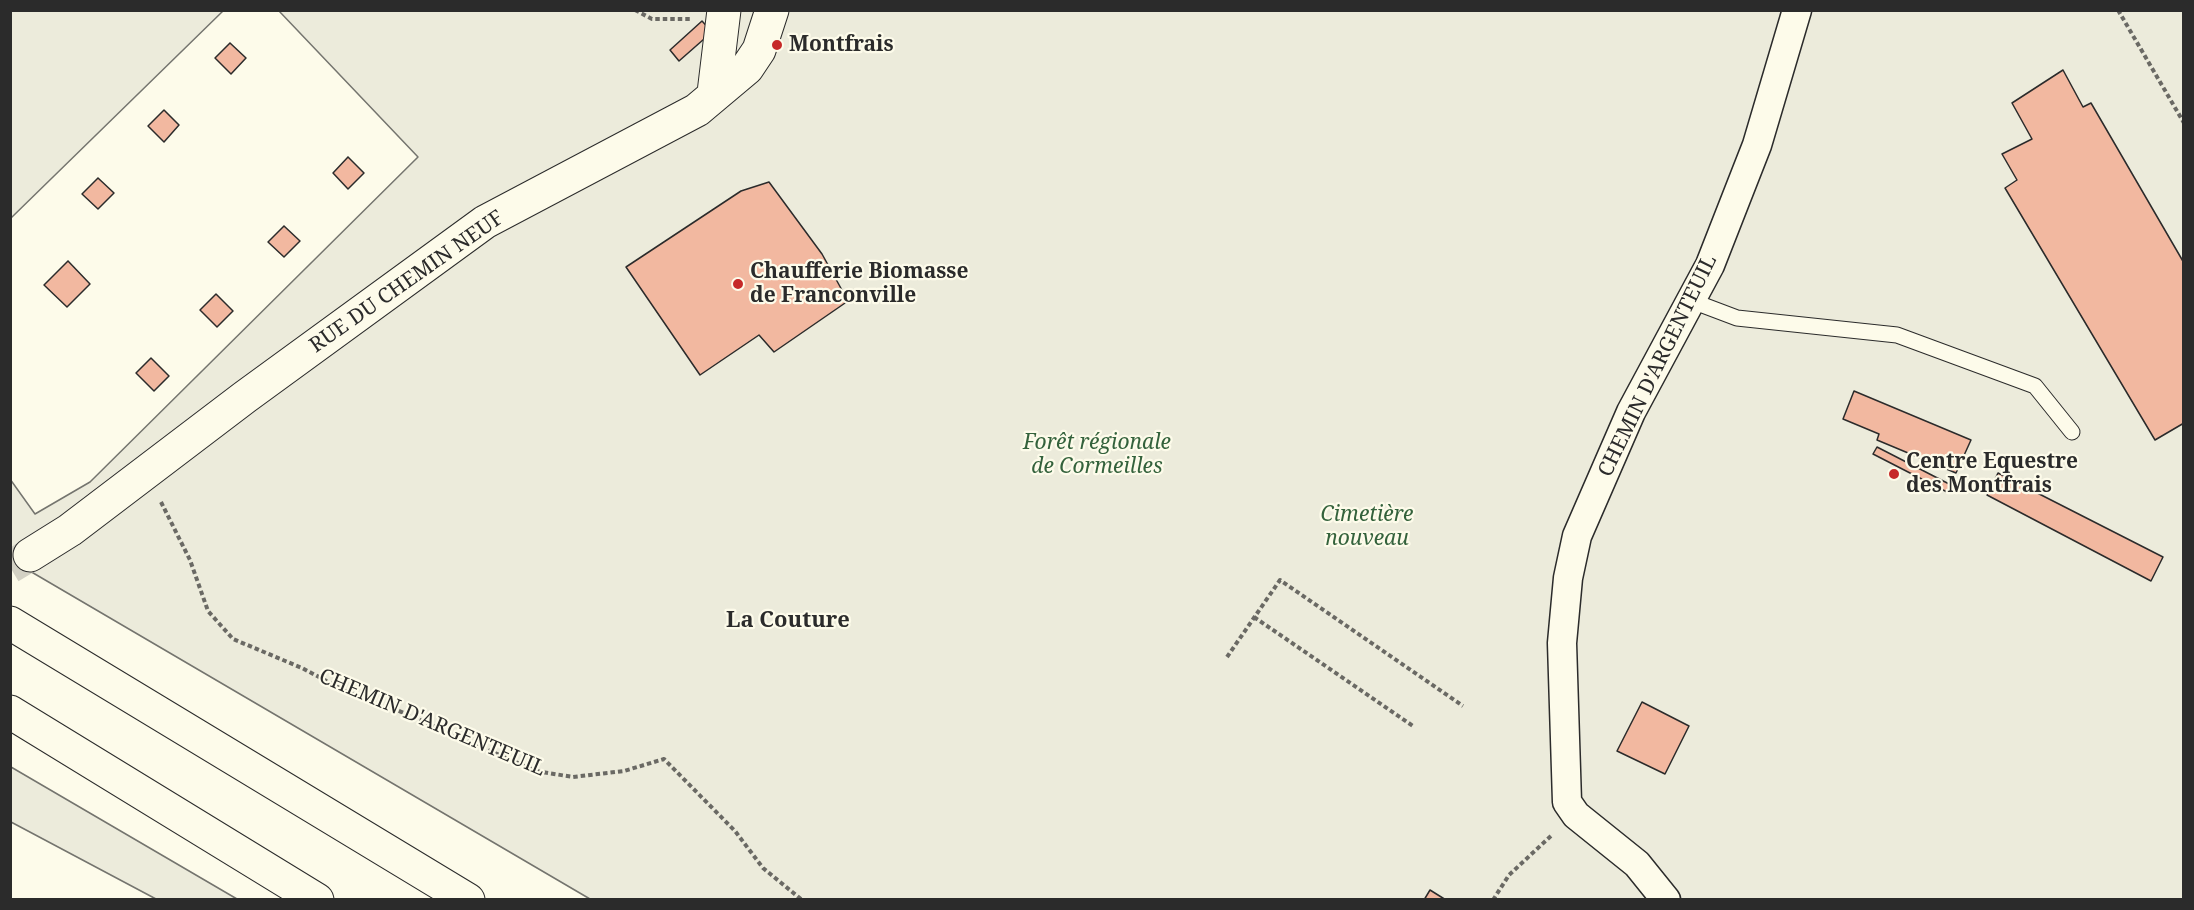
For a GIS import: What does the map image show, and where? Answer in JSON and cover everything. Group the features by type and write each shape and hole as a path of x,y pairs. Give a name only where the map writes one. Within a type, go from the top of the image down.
{"main road":[{"path":"714,93 724,10"},
{"name":"RUE DU CHEMIN NEUF","path":"30,555 70,530 485,222 697,110 714,93 747,68 759,50 772,10"},
{"path":"10,623 468,900"},
{"path":"10,712 317,900"}],"street":[{"name":"CHEMIN D'ARGENTEUIL","path":"1571,808 1562,643 1568,578 1577,536 1631,412 1710,265 1757,145 1797,10"},
{"path":"1571,808 1637,864 1666,900"}],"lane":[{"path":"1692,301 1737,318 1897,335 2035,386 2073,432"}],"path":[{"path":"2118,10 2184,123"},
{"name":"CHEMIN D'ARGENTEUIL","path":"147,472 190,560 208,611 233,639 302,668 349,693 390,707 536,771 573,777 624,771 664,759 735,831 763,868 802,900"},
{"path":"1227,657 1280,580 1463,706"},
{"path":"1254,617 1413,726"},
{"path":"1493,900 1509,875 1571,808"}],"green space":[{"path":"11,10 223,10 223,11 11,218"},
{"name":"Forêt régionale de Cormeilles","path":"279,11 2183,11 2183,899 590,899 11,560 10,479 35,514 90,482 418,157"},
{"path":"11,767 237,899 156,899 11,822"}],"building":[{"path":"702,21 712,32 679,61 670,50"},
{"path":"230,43 246,58 231,74 215,58"},
{"path":"2063,70 2083,107 2091,103 2184,263 2184,423 2155,440 2005,188 2017,180 2002,154 2032,139 2012,103"},
{"path":"164,110 179,125 164,142 148,126"},
{"path":"348,157 364,173 348,189 333,173"},
{"path":"98,178 114,193 98,209 82,194"},
{"name":"Chaufferie Biomasse de Franconville","path":"769,182 822,254 848,301 774,352 759,335 700,375 626,267 741,191"},
{"path":"284,226 300,241 284,257 268,242"},
{"path":"68,261 90,284 67,307 44,285"},
{"path":"216,294 233,311 217,327 200,310"},
{"path":"151,358 169,376 154,391 136,373"},
{"path":"1854,391 1971,440 1956,473 1877,440 1879,434 1843,419"},
{"path":"1877,447 1953,486 1949,493 1873,454"},
{"path":"1998,473 2163,557 2151,581 1987,495"},
{"path":"1642,702 1689,726 1665,774 1617,751"},
{"path":"1430,890 1446,900 1424,900"}],"tunnel":[{"path":"10,567 30,555"}],"place":[{"name":"Montfrais","path":"777,45"},
{"name":"Chaufferie Biomasse de Franconville","path":"738,284"},
{"name":"Centre Equestre des Montfrais","path":"1894,474"}],"district":[{"name":"La Couture","path":"788,621"}],"park label":[{"name":"Cimetière nouveau","path":"1367,527"}]}
